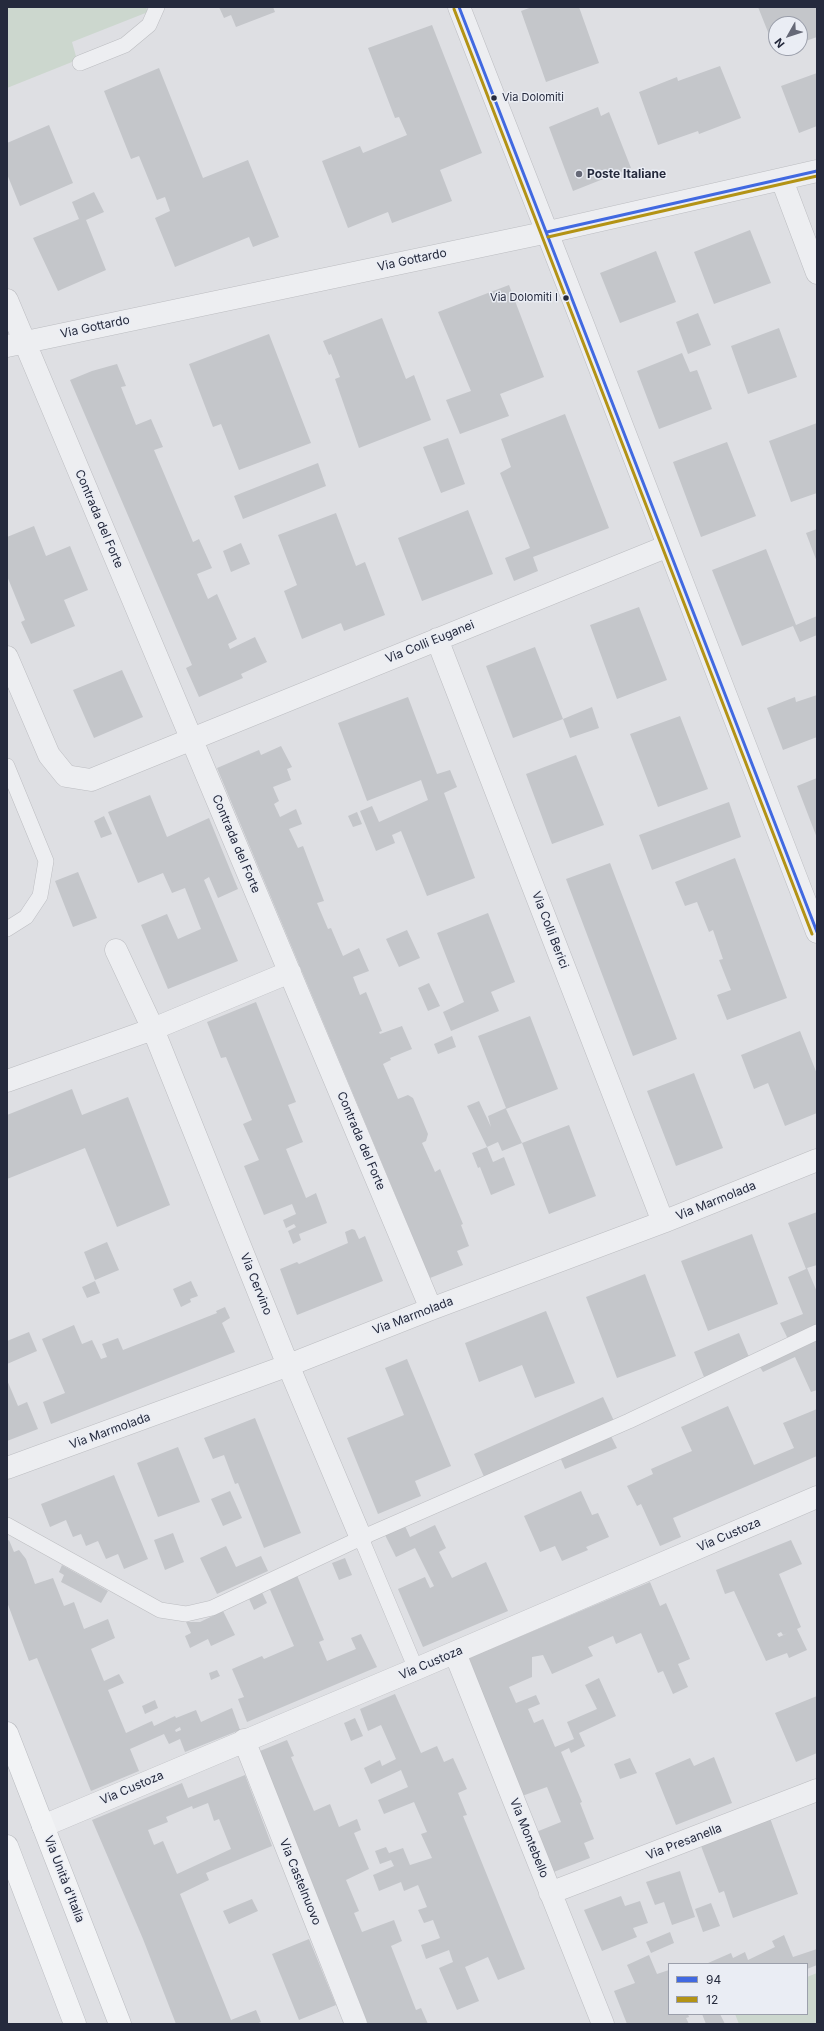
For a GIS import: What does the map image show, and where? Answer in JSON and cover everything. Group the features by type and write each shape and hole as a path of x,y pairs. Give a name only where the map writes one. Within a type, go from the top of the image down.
{"main road":[{"name":"Via Unità d'Italia","path":"7,1733 120,2024"},
{"path":"7,1846 75,2024"}],"street":[{"path":"459,7 817,932"},
{"name":"Via Gottardo","path":"16,344 547,232 817,171"},
{"path":"782,180 817,273"},
{"name":"Contrada del Forte","path":"7,300 16,344 192,738 431,1309"},
{"name":"Via Colli Euganei","path":"192,738 668,546"},
{"name":"Via Colli Berici","path":"437,639 662,1222"},
{"path":"7,657 49,755 66,776 91,780 192,738"},
{"name":"Via Cervino","path":"116,950 153,1029 289,1365 361,1538"},
{"path":"7,1081 153,1029 290,972"},
{"name":"Via Marmolada","path":"7,1468 289,1365 431,1309 662,1222 817,1160"},
{"name":"Via Custoza","path":"43,1826 244,1740 455,1653 817,1497"},
{"name":"Via Montebello","path":"455,1653 603,2024"},
{"name":"Via Castelnuovo","path":"244,1740 356,2024"},
{"name":"Via Presanella","path":"550,1893 817,1790"}],"lane":[{"path":"80,64 124,45 149,25 157,7"},
{"path":"7,766 46,861 40,896 26,917 7,929"},
{"path":"7,1525 160,1610 186,1614 212,1608 361,1538 629,1421 817,1332"},
{"path":"361,1538 416,1669"}],"shaded area":[{"path":"7,7 146,7 148,12 72,42 77,60 7,88"},
{"path":"817,1973 817,2024 739,2024 735,2015 808,2015 808,1977"}],"building":[{"path":"219,7 273,7 275,12 236,27 231,15 224,18"},
{"path":"532,7 579,7 599,63 546,82 521,11"},
{"path":"758,7 817,7 817,37 808,40 808,16 768,16 768,32"},
{"path":"432,25 482,153 440,170 452,201 392,223 388,212 348,228 322,161 360,146 363,153 407,135 399,117 395,118 368,48"},
{"path":"720,66 741,118 699,134 698,131 658,145 639,92 677,77 678,81"},
{"path":"159,68 203,178 248,160 279,237 253,247 249,237 175,267 155,218 170,211 165,197 157,200 139,156 131,159 104,91"},
{"path":"817,73 817,126 799,133 781,86"},
{"path":"598,107 601,116 609,112 631,168 573,191 549,127"},
{"path":"49,125 73,183 20,206 7,174 7,143"},
{"path":"94,192 104,212 86,220 106,270 58,291 33,238 79,219 72,202"},
{"path":"750,230 771,283 714,304 694,252"},
{"path":"656,251 676,302 620,323 600,273"},
{"path":"509,285 544,377 500,394 509,416 460,434 446,400 471,391 438,312"},
{"path":"698,313 711,345 688,354 676,322"},
{"path":"382,318 406,379 414,375 431,420 359,448 335,379 340,377 331,354 329,355 323,341"},
{"path":"779,328 797,377 748,394 731,346"},
{"path":"269,334 311,443 239,470 221,424 213,427 189,364"},
{"path":"682,353 690,372 697,370 712,409 659,429 637,371"},
{"path":"117,364 126,386 121,387 136,425 151,419 163,447 154,450 193,542 199,539 212,568 197,574 208,599 217,594 237,639 228,644 230,649 255,637 267,662 241,674 243,678 199,697 186,668 192,665 70,380 92,371"},
{"path":"565,414 609,528 533,557 538,571 514,581 505,558 530,548 500,473 511,467 501,439"},
{"path":"817,423 817,493 791,502 769,441"},
{"path":"448,438 465,484 441,493 423,447"},
{"path":"727,442 756,516 701,537 673,462"},
{"path":"318,463 326,486 243,519 234,496"},
{"path":"468,510 493,574 422,601 398,538"},
{"path":"336,513 356,566 365,562 385,615 344,631 341,623 302,639 284,591 297,585 278,535"},
{"path":"34,526 46,556 70,546 88,590 64,600 75,626 31,644 21,622 25,620 7,576 7,537"},
{"path":"817,529 817,562 806,533"},
{"path":"241,543 250,564 231,572 223,551"},
{"path":"766,549 796,625 817,616 817,635 800,642 793,626 742,646 712,570"},
{"path":"639,607 667,680 617,699 590,625"},
{"path":"535,647 563,719 513,738 486,666"},
{"path":"122,670 143,717 94,738 73,690"},
{"path":"817,695 817,737 783,750 767,708 795,697 796,702"},
{"path":"408,697 437,774 450,770 457,787 444,793 475,878 427,896 401,831 392,835 395,843 376,851 360,811 372,806 379,822 428,800 421,780 367,801 338,723"},
{"path":"592,707 599,728 570,738 563,719"},
{"path":"680,716 708,789 658,807 630,734"},
{"path":"281,746 292,767 287,769 291,780 273,787 279,801 274,804 280,817 296,809 302,824 289,829 298,848 303,846 324,901 317,903 328,929 331,928 343,956 359,948 369,971 353,977 360,995 366,992 382,1031 379,1032 380,1034 402,1026 412,1049 390,1058 391,1060 383,1064 398,1099 408,1095 413,1098 428,1134 426,1141 422,1143 435,1172 440,1169 463,1224 461,1225 469,1246 457,1251 463,1265 430,1278 217,768 259,750 261,755"},
{"path":"576,755 604,825 552,844 526,774"},
{"path":"817,778 817,838 797,786"},
{"path":"150,795 167,837 209,818 238,889 218,898 209,877 204,880 238,961 168,989 141,925 167,914 178,939 201,929 185,888 172,893 163,873 138,883 108,812"},
{"path":"729,802 741,837 652,870 639,835"},
{"path":"357,812 362,824 353,827 348,816"},
{"path":"104,816 112,834 101,838 94,821"},
{"path":"735,858 787,998 727,1020 717,995 731,990 719,960 723,959 713,930 709,932 697,902 685,906 675,882"},
{"path":"610,863 677,1039 633,1056 566,879"},
{"path":"78,872 97,918 73,927 55,881"},
{"path":"488,913 515,982 491,992 499,1011 451,1031 443,1012 464,1002 437,933"},
{"path":"407,930 420,958 399,967 386,939"},
{"path":"429,983 440,1006 428,1011 418,988"},
{"path":"256,1002 296,1102 288,1105 303,1142 286,1149 306,1198 316,1193 327,1223 299,1234 301,1240 293,1244 288,1231 296,1227 294,1224 286,1228 283,1220 296,1214 292,1204 264,1215 244,1166 259,1160 243,1124 252,1120 226,1057 221,1058 207,1022"},
{"path":"530,1016 558,1089 506,1109 522,1143 502,1151 498,1142 487,1147 467,1106 479,1101 491,1127 488,1116 506,1108 478,1036"},
{"path":"800,1031 817,1074 817,1113 785,1126 768,1083 754,1089 741,1055"},
{"path":"452,1036 456,1047 438,1054 434,1044"},
{"path":"694,1073 723,1148 676,1166 647,1091"},
{"path":"72,1089 82,1115 128,1097 170,1205 117,1227 85,1148 7,1179 7,1115"},
{"path":"569,1125 596,1196 549,1214 522,1143"},
{"path":"487,1147 493,1162 504,1157 515,1185 491,1195 480,1167 478,1168 472,1153"},
{"path":"817,1212 817,1265 807,1268 817,1292 817,1325 788,1339 780,1323 803,1314 788,1277 806,1269 788,1223"},
{"path":"352,1229 355,1230 359,1239 365,1236 383,1281 297,1315 280,1269 297,1262 299,1264 348,1243 345,1232"},
{"path":"752,1234 778,1304 708,1331 681,1261"},
{"path":"107,1242 119,1270 95,1280 84,1252"},
{"path":"645,1274 676,1356 617,1378 586,1297"},
{"path":"95,1281 100,1293 87,1298 82,1287"},
{"path":"191,1281 198,1296 190,1299 191,1302 181,1307 173,1289"},
{"path":"225,1307 230,1318 222,1323 235,1352 51,1424 43,1402 65,1393 42,1339 74,1325 82,1344 92,1340 101,1359 107,1357 102,1344 118,1338 123,1350 217,1313 216,1311"},
{"path":"546,1311 575,1383 535,1398 522,1365 479,1382 465,1343"},
{"path":"29,1332 37,1351 7,1364 7,1341"},
{"path":"739,1333 749,1357 704,1377 694,1352"},
{"path":"817,1337 817,1390 811,1392 795,1357 763,1372 758,1364"},
{"path":"407,1359 451,1466 415,1481 421,1496 378,1514 347,1438 404,1415 385,1368"},
{"path":"7,1380 18,1406 27,1402 38,1429 7,1441"},
{"path":"603,1397 614,1421 485,1479 474,1454"},
{"path":"728,1406 754,1465 794,1448 783,1423 817,1409 817,1456 673,1518 681,1537 660,1546 641,1504 637,1506 627,1486 653,1474 651,1469 692,1451 681,1427"},
{"path":"255,1418 301,1533 264,1548 238,1483 235,1484 224,1455 213,1459 204,1438"},
{"path":"610,1434 617,1448 565,1469 560,1457"},
{"path":"178,1447 200,1502 158,1517 137,1463"},
{"path":"114,1475 148,1559 124,1569 118,1554 106,1559 98,1541 86,1546 81,1534 73,1537 66,1520 50,1527 41,1504"},
{"path":"230,1491 242,1518 223,1526 211,1499"},
{"path":"581,1491 592,1515 598,1513 609,1537 586,1547 588,1550 562,1561 555,1546 540,1552 524,1516"},
{"path":"435,1525 446,1548 439,1552 452,1578 486,1562 508,1611 423,1647 398,1589 425,1577 430,1588 434,1586 415,1548 396,1557 385,1535 405,1526 410,1537"},
{"path":"173,1533 184,1562 165,1570 154,1540"},
{"path":"9,1540 14,1552 19,1550 26,1559 35,1584 53,1578 64,1606 74,1602 84,1629 108,1619 115,1638 91,1649 104,1681 119,1674 124,1683 108,1690 126,1733 152,1721 154,1726 175,1716 176,1718 196,1710 201,1722 232,1708 240,1730 185,1752 180,1739 169,1744 164,1734 130,1749 139,1771 91,1791 37,1658 29,1661 7,1602 7,1541","holes":["180,1727 181,1730 176,1732 175,1730"]},
{"path":"791,1540 802,1564 779,1574 801,1627 797,1629 807,1650 789,1658 787,1653 766,1661 734,1591 725,1594 716,1570","holes":["781,1632 783,1635 788,1633 779,1637 777,1634"]},
{"path":"226,1546 236,1567 261,1556 268,1571 217,1594 200,1558"},
{"path":"345,1558 352,1575 339,1580 332,1563"},
{"path":"62,1565 108,1591 101,1603 61,1582 64,1575 59,1572"},
{"path":"296,1573 324,1640 319,1642 327,1661 356,1649 351,1638 361,1634 377,1667 247,1722 238,1699 244,1697 232,1669 262,1656 264,1659 294,1646 268,1585"},
{"path":"650,1582 660,1606 666,1603 690,1659 678,1664 688,1687 673,1694 663,1671 658,1673 641,1633 616,1644 613,1636 588,1647 593,1656 552,1674 543,1655 532,1657 532,1677 509,1687 516,1703 536,1695 540,1704 528,1709 534,1723 543,1719 555,1747 574,1739 567,1722 597,1709 585,1685 599,1678 616,1716 579,1733 585,1746 571,1753 569,1748 561,1752 582,1802 580,1803 594,1839 584,1843 590,1858 551,1873 536,1832 561,1822 547,1787 522,1796 469,1658"},
{"path":"259,1586 267,1603 254,1610 246,1592"},
{"path":"223,1611 235,1635 211,1646 208,1639 190,1648 185,1636 191,1633 186,1622 200,1622"},
{"path":"217,1670 220,1676 211,1680 209,1673"},
{"path":"395,1694 421,1753 437,1746 444,1762 453,1758 467,1789 458,1793 467,1815 463,1816 525,1969 498,1980 488,1957 465,1967 479,2001 457,2010 439,1968 453,1962 449,1950 426,1959 421,1945 440,1938 433,1920 424,1923 418,1910 427,1907 418,1885 404,1891 401,1882 379,1891 373,1875 394,1866 391,1860 380,1864 375,1851 386,1847 389,1853 403,1848 410,1865 432,1858 421,1834 427,1832 414,1802 384,1814 378,1800 408,1787 401,1770 371,1784 364,1768 380,1760 382,1766 396,1759 381,1725 368,1731 360,1709"},
{"path":"817,1696 817,1753 796,1762 775,1713"},
{"path":"155,1700 158,1708 145,1714 142,1706"},
{"path":"355,1718 363,1736 351,1741 344,1723"},
{"path":"287,1740 294,1756 291,1757 314,1811 330,1804 339,1827 357,1819 361,1830 354,1833 369,1869 346,1880 359,1911 354,1913 362,1932 394,1920 402,1941 391,1946 416,2010 421,2008 428,2024 368,2024 260,1751"},
{"path":"714,1757 732,1803 676,1825 655,1773 690,1758 694,1766"},
{"path":"630,1758 637,1773 620,1779 614,1764"},
{"path":"245,1775 272,1846 206,1873 209,1880 180,1894 231,2020 256,2010 261,2022 256,2024 176,2024 143,1939 92,1820 182,1783 188,1798","holes":["208,1803 214,1821 219,1819 231,1849 177,1874 163,1841 154,1845 148,1830 168,1822 166,1817 192,1806 193,1809"]},
{"path":"770,1818 798,1894 733,1918 724,1891 719,1893 701,1846"},
{"path":"680,1871 695,1917 672,1925 664,1902 655,1905 646,1882"},
{"path":"621,1896 625,1906 640,1901 648,1923 633,1928 637,1937 602,1951 584,1910"},
{"path":"252,1899 258,1911 229,1924 223,1911"},
{"path":"711,1903 720,1926 703,1932 695,1909"},
{"path":"670,1932 674,1943 651,1953 646,1942"},
{"path":"784,1935 793,1957 817,1949 817,1965 808,1969 808,1963 708,1963 731,1953 733,1958 745,1952 748,1960 775,1947 772,1941"},
{"path":"309,1939 336,2005 299,2020 272,1954"},
{"path":"649,1955 657,1974 668,1970 668,2015 688,2015 689,2017 686,2018 689,2024 627,2024 614,1991 635,1983 627,1965"},
{"path":"702,2015 720,2015 725,2024 706,2024"}],"transit line":[{"name":"94","path":"459,7 817,932"},
{"name":"12","path":"454,9 812,934"},
{"name":"94","path":"547,232 817,171"},
{"name":"12","path":"548,237 817,176"}],"place":[{"name":"Via Dolomiti","path":"494,98"},
{"name":"Poste Italiane","path":"579,174"},
{"name":"Via Dolomiti I","path":"566,298"}]}
